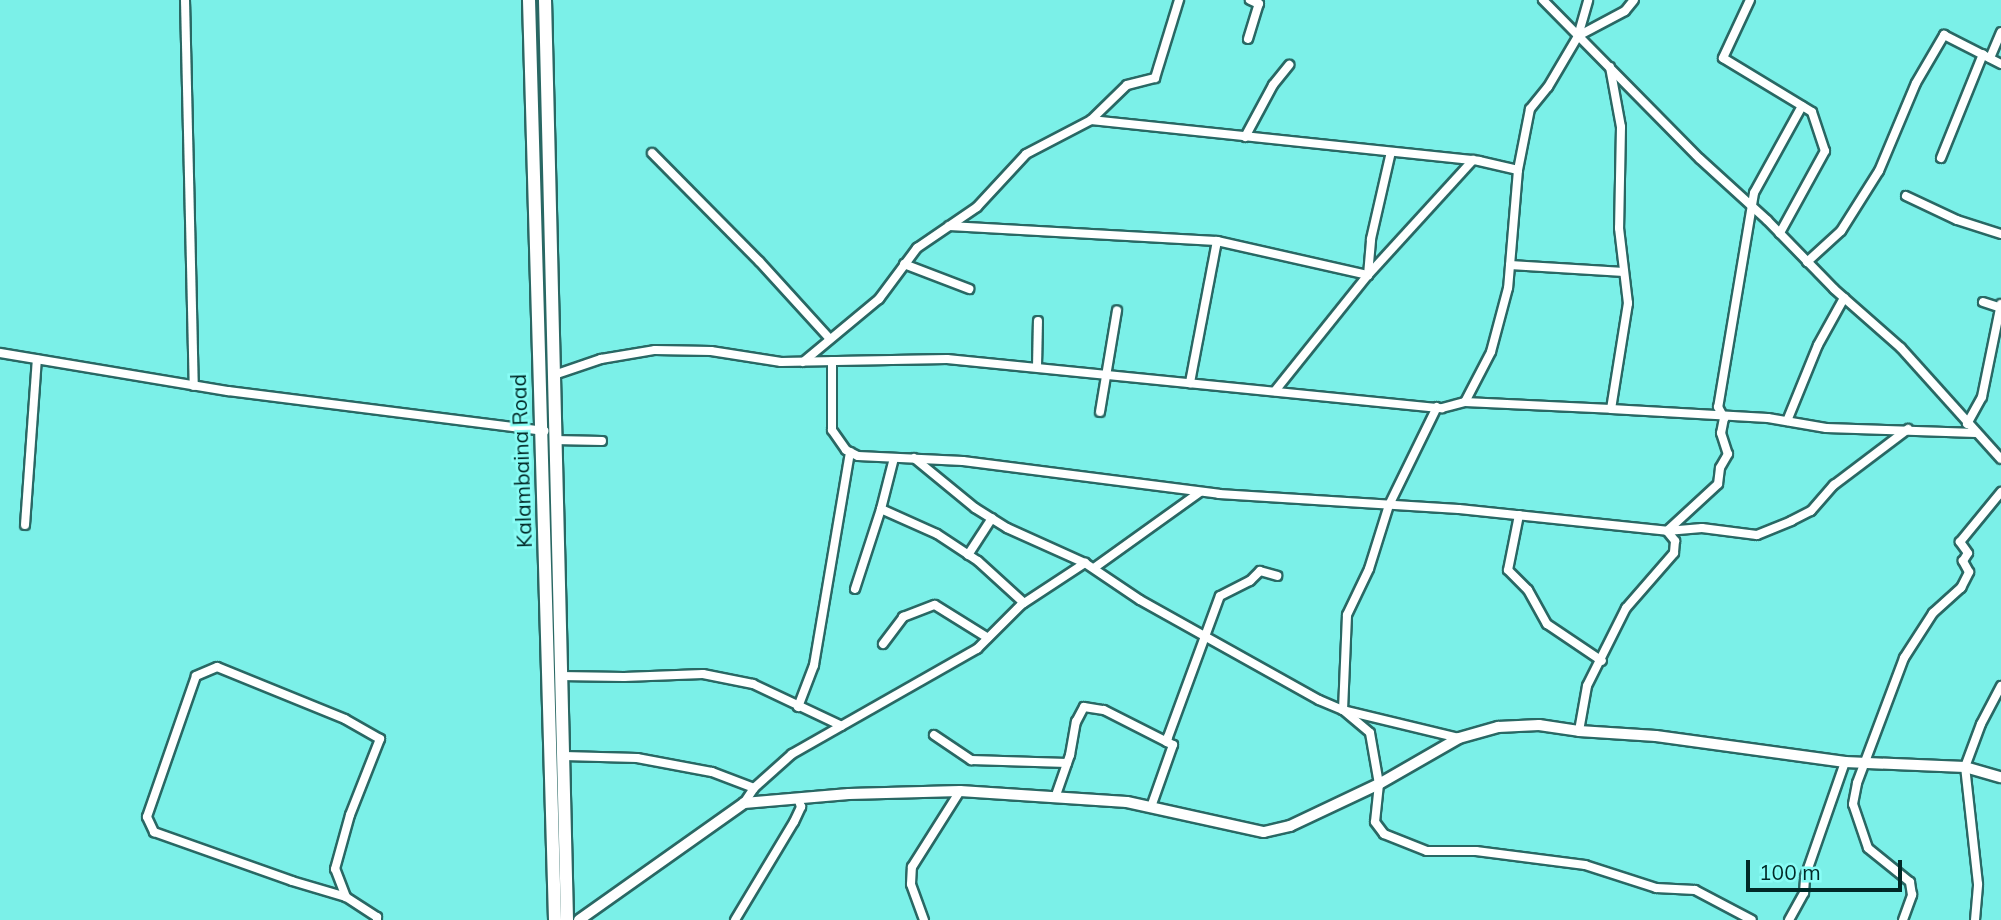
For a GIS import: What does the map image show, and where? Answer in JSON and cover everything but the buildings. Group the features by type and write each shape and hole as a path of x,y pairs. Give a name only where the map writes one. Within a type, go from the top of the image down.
{"main road":[{"name":"Kalambaina Road","path":"528,0 555,920"},
{"path":"545,0 567,920"}],"street":[{"path":"185,0 194,386"},
{"path":"803,362 878,299 917,248 976,207 1026,154 1091,120 1127,85 1155,78 1179,0"},
{"path":"1248,39 1259,4 1250,0"},
{"path":"1543,0 1700,159 1780,233 1844,298 1901,348 2001,459"},
{"path":"1465,402 1491,352 1508,288 1518,170 1530,109 1548,87 1578,36 1588,0"},
{"path":"1578,36 1625,11 1634,0"},
{"path":"1750,0 1723,58 1812,112 1825,151 1780,233"},
{"path":"1941,158 1986,56 2001,32"},
{"path":"1807,262 1841,231 1879,171 1916,83 1944,34 2001,64"},
{"path":"1245,137 1273,85 1289,65"},
{"path":"1610,67 1621,127 1619,228 1628,303 1611,409"},
{"path":"1667,531 1718,484 1720,468 1727,454 1721,433 1724,418 1718,407 1754,193 1802,106"},
{"path":"1091,120 1473,160 1518,170"},
{"path":"1368,275 1371,239 1391,152"},
{"path":"652,153 759,261 830,339"},
{"path":"1275,391 1368,275 1473,160"},
{"path":"1906,196 1957,220 2001,234"},
{"path":"949,226 1217,241 1368,275"},
{"path":"1190,383 1217,241"},
{"path":"904,264 969,289"},
{"path":"1510,265 1624,272"},
{"path":"1787,421 1818,345 1844,298"},
{"path":"1968,424 1982,397 2000,306 1983,302"},
{"path":"1100,412 1116,310"},
{"path":"1037,368 1038,321"},
{"path":"554,375 601,359 655,350 684,349 763,361 947,359 1437,407 1465,402 1611,409 1787,421 1826,428 1976,433"},
{"path":"0,353 194,386 602,441"},
{"path":"25,524 37,359"},
{"path":"832,361 832,430 850,452 858,456 963,461 1200,492 1519,515 1667,531 1702,528 1756,535 1791,521 1811,511 1834,485 1908,429"},
{"path":"1343,710 1348,615 1369,569 1390,505 1437,407"},
{"path":"798,707 814,665 850,452"},
{"path":"855,589 894,458"},
{"path":"914,458 992,518 1085,563 1205,636 1343,710 1370,733 1379,784 1375,822 1384,834 1427,852 1476,851 1586,865 1656,888 1695,890 1752,920"},
{"path":"1094,568 1200,492"},
{"path":"1903,920 1912,895 1910,882 1868,848 1856,817 1853,804 1862,763 1904,658 1933,613 1961,588 1969,572 1963,561 1968,553 1960,542 2001,492"},
{"path":"881,509 937,534 968,555 1024,603"},
{"path":"1519,515 1508,570 1528,590 1547,624 1602,662"},
{"path":"968,555 992,518"},
{"path":"1579,732 1587,686 1602,662 1626,608 1674,553 1675,541 1667,531"},
{"path":"579,920 744,803 754,788 792,754 934,675 988,638 1024,603 1085,563"},
{"path":"1167,742 1220,596 1250,581 1260,571 1278,576"},
{"path":"883,644 903,617 935,605 988,638"},
{"path":"346,897 335,869 350,814 380,739 345,719 217,667 196,676 147,817 154,832 292,881 346,897 377,920"},
{"path":"560,676 703,674 753,684 842,726"},
{"path":"1975,920 1978,884 1965,767 1981,724 2001,686"},
{"path":"1055,798 1067,763 1076,722 1084,707 1104,710 1173,745 1151,807"},
{"path":"1343,710 1460,738"},
{"path":"744,803 960,791 1127,802 1264,832 1290,826 1379,784 1460,738 1483,729 1517,725 1656,736 1845,762 1965,767 2001,777"},
{"path":"934,735 971,760 1067,763"},
{"path":"564,757 636,758 712,772 754,788"},
{"path":"1789,920 1804,893 1805,877 1845,762"},
{"path":"924,920 911,884 912,867 960,791"},
{"path":"735,920 794,822 801,807 798,798"}]}
